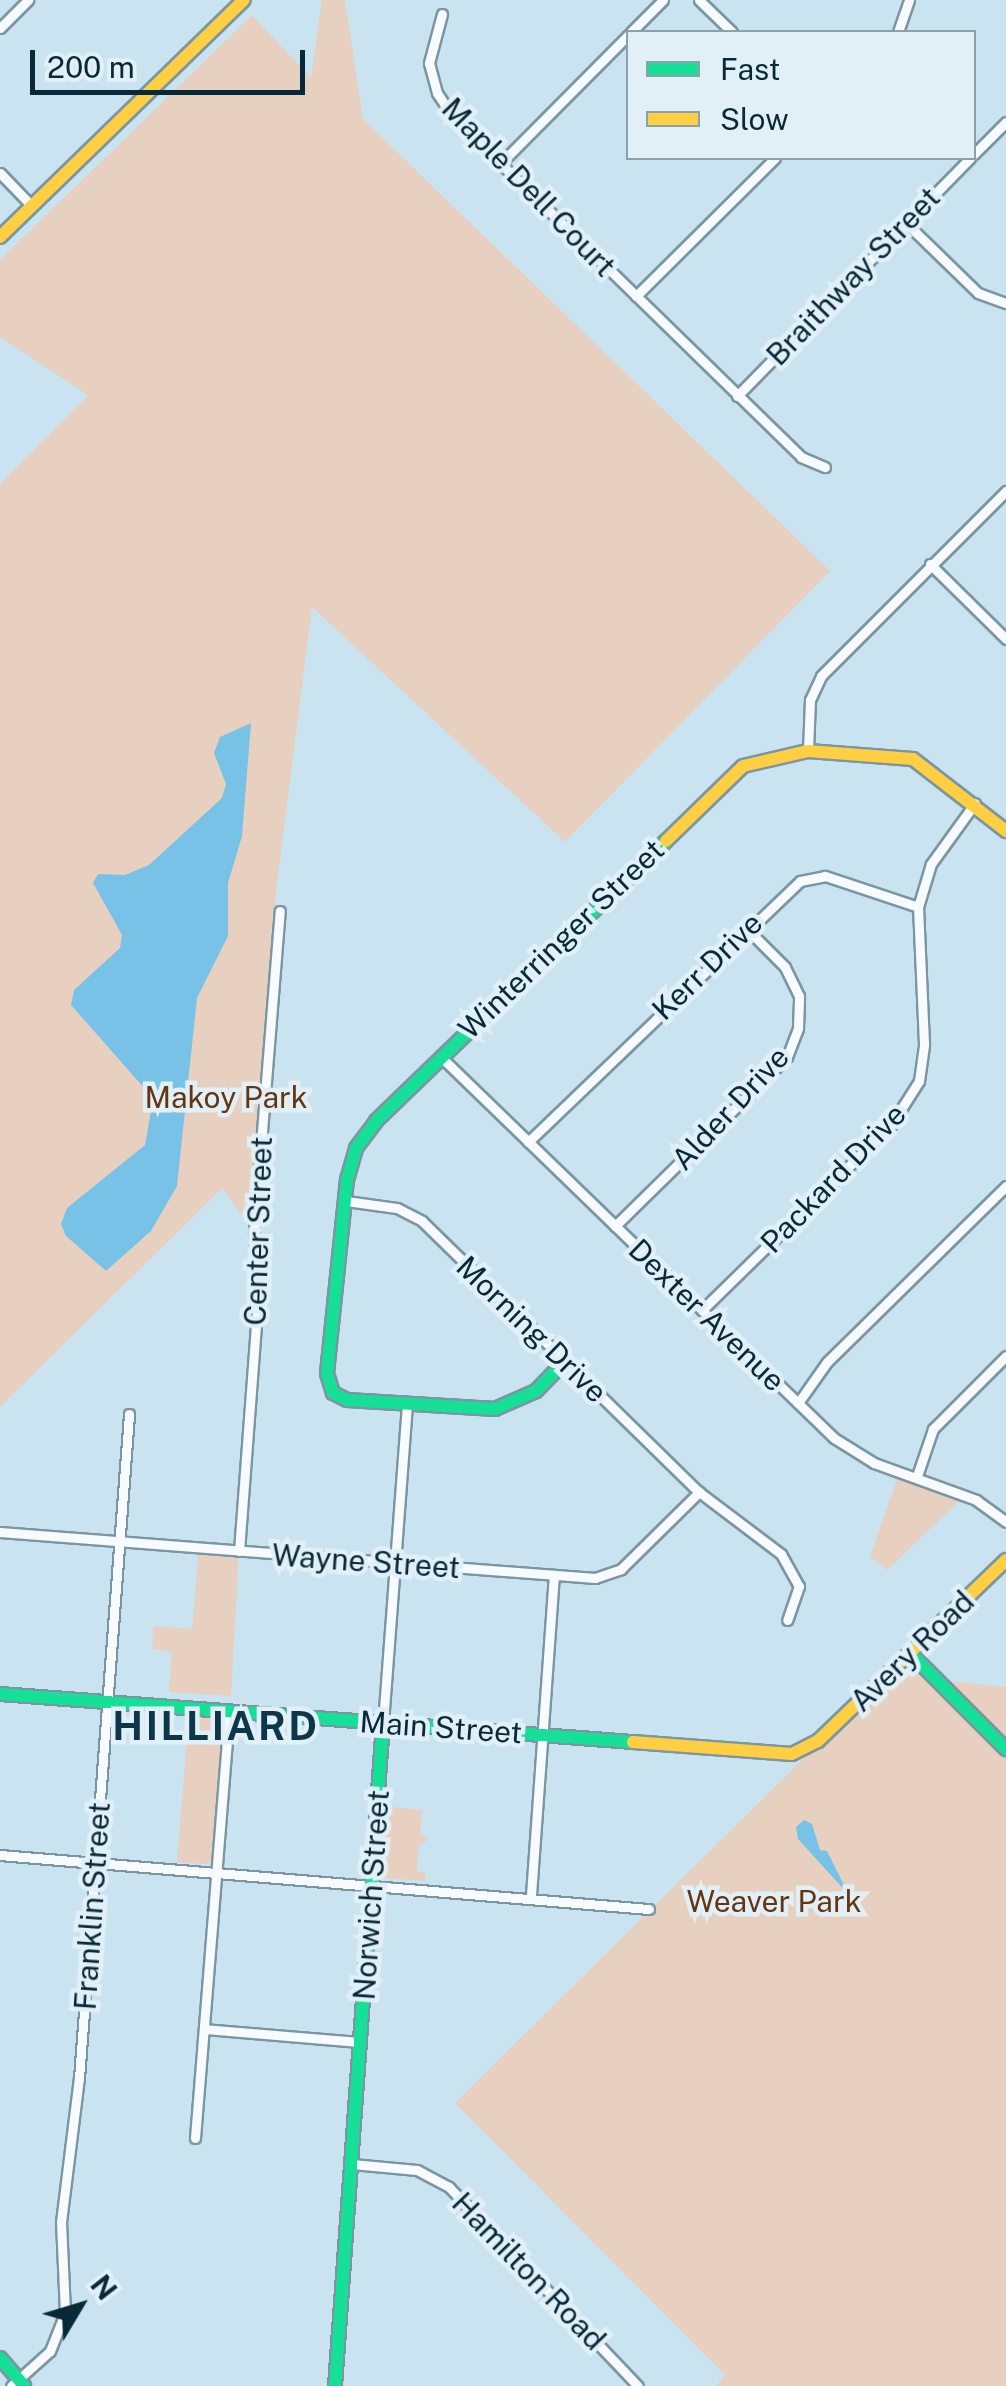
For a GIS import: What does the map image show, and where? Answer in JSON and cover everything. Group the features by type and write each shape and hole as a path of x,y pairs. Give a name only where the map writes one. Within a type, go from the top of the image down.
{"main road":[{"path":"0,237 244,0"},
{"name":"Winterringer Street","path":"407,1405 347,1400 332,1393 327,1373 346,1201 356,1148 441,1057 715,788 743,766 808,750 913,760 975,803 1006,831"},
{"path":"407,1405 495,1409 536,1392 565,1361"},
{"name":"Avery Road","path":"818,1742 1006,1560"},
{"path":"910,1653 1006,1749"},
{"name":"Main Street","path":"0,1694 783,1754 818,1742"},
{"name":"Norwich Street","path":"335,2386 383,1723"},
{"path":"0,2358 18,2384"}],"street":[{"path":"634,30 663,0"},
{"path":"700,0 730,30"},
{"path":"899,30 908,0"},
{"path":"0,28 26,1"},
{"name":"Maple Dell Court","path":"442,14 430,46 437,92 501,164 737,396 801,456 825,466"},
{"path":"501,164 626,38"},
{"name":"Braithway Street","path":"976,152 1006,122"},
{"path":"636,296 773,160"},
{"name":"Braithway Street","path":"737,396 968,160"},
{"path":"0,173 32,206"},
{"path":"905,222 978,293 1006,303"},
{"path":"808,750 810,700 820,676 1006,490"},
{"path":"930,564 1006,639"},
{"name":"Packard Drive","path":"702,1310 891,1125 910,1098 924,1044 918,907 931,864 975,803"},
{"name":"Kerr Drive","path":"528,1142 786,890 826,876 918,907"},
{"name":"Center Street","path":"239,1551 258,1298 254,1231 280,911"},
{"name":"Alder Drive","path":"615,1226 787,1057 798,1028 799,996 785,967 746,928"},
{"name":"Dexter Avenue","path":"441,1057 798,1403 874,1463 976,1500 1006,1522"},
{"path":"798,1403 827,1362 1006,1186"},
{"name":"Morning Drive","path":"346,1201 410,1213 700,1492 790,1563 798,1586 787,1620"},
{"path":"916,1476 934,1429 1006,1356"},
{"name":"Norwich Street","path":"383,1723 407,1405"},
{"name":"Franklin Street","path":"18,2384 50,2351 65,2313 60,2222 79,2078 128,1414"},
{"name":"Wayne Street","path":"0,1532 394,1564 609,1576 700,1492"},
{"path":"531,1895 554,1575"},
{"path":"195,2138 229,1711"},
{"path":"0,1855 531,1895 649,1909"},
{"path":"204,2029 360,2042"},
{"name":"Hamilton Road","path":"352,2164 416,2170 449,2187 638,2386"}],"green space":[{"name":"Makoy Park","path":"322,0 345,0 363,119 830,571 565,842 312,607 276,892 253,1188 242,1215 222,1188 0,1407 0,484 88,395 0,337 0,260 252,15 311,78"},
{"path":"898,1477 960,1500 887,1570 870,1556"},
{"path":"199,1548 239,1551 231,1696 169,1692 172,1652 152,1649 154,1626 192,1629"},
{"name":"Weaver Park","path":"910,1653 937,1680 1006,1687 1006,2386 716,2386 725,2375 455,2103"},
{"path":"189,1713 223,1722 213,1860 206,1864 177,1862"},
{"path":"384,1806 422,1810 420,1833 428,1840 419,1844 417,1872 426,1873 425,1881 384,1878 378,1871"}],"water":[{"path":"251,723 242,836 228,883 228,936 197,998 177,1186 151,1231 106,1271 66,1236 61,1224 67,1208 145,1145 151,1111 145,1089 71,1005 74,990 120,948 122,935 93,883 98,874 125,875 149,865 222,798 226,784 214,753 220,737"},
{"path":"804,1820 812,1824 820,1850 827,1851 849,1895 798,1839 796,1827"}],"traffic: fast":[{"path":"565,1361 536,1391 495,1409 347,1400 333,1393 327,1373 347,1180 356,1148 376,1121 666,841"},
{"path":"910,1653 1006,1749"},
{"path":"0,1694 633,1742"},
{"path":"335,2386 383,1723"},
{"path":"0,2358 24,2386"}],"traffic: slow":[{"path":"0,237 244,0"},
{"path":"666,841 743,766 808,751 913,759 1006,831"},
{"path":"633,1742 792,1754 818,1741 1006,1560"}],"district":[{"name":"HILLIARD","path":"216,1726"}]}
